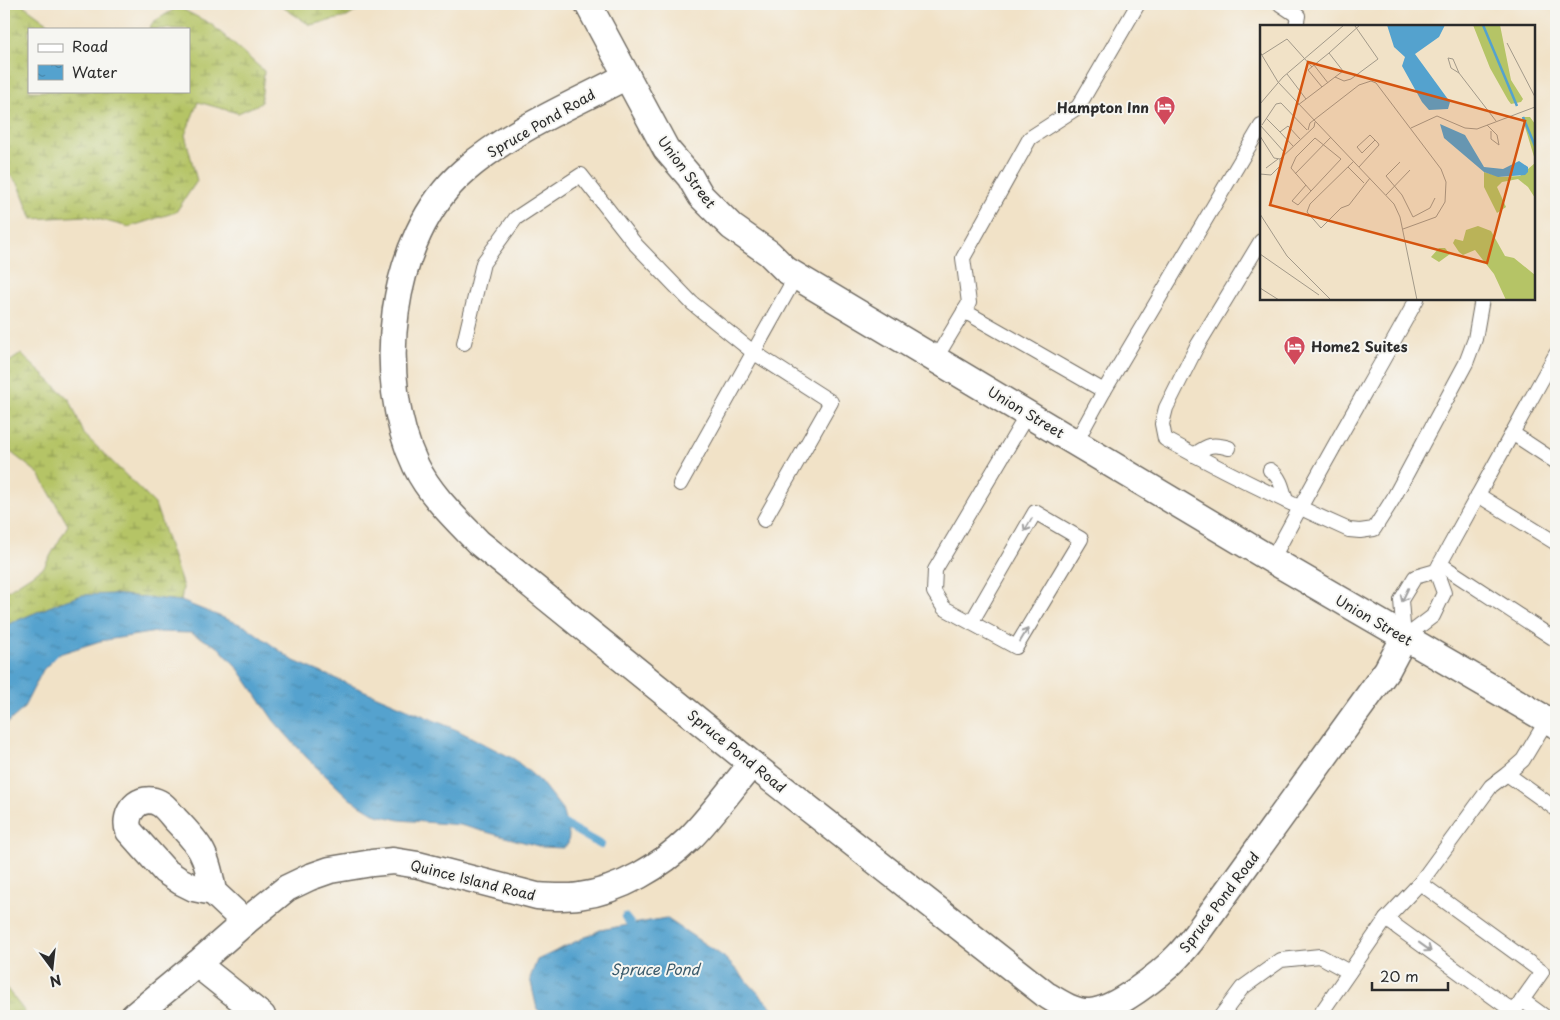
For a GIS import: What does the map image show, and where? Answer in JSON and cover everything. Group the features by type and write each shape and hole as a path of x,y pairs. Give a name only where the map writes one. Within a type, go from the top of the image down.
{"street":[{"name":"Union Street","path":"588,4 666,149 690,177 701,196 732,227 769,253 786,270 1404,638 1552,722"},
{"name":"Spruce Pond Road","path":"627,76 536,123 484,155 463,172 426,217 409,256 397,297 392,334 394,378 400,421 417,468 450,513 478,542 752,764 1044,994 1063,1005 1090,1012 1104,1009 1118,1003 1177,958 1387,670 1404,638"},
{"name":"Quince Island Road","path":"134,1016 287,888 310,877 330,870 372,863 393,862 418,865 537,896 557,898 599,892 620,885 670,855 691,837 752,764"},
{"path":"213,892 245,922"},
{"path":"197,964 262,1016"}],"lane":[{"path":"936,358 969,303 963,258 1030,138 1078,106 1138,4"},
{"path":"1280,4 1298,16 1296,25"},
{"path":"1076,442 1104,391 1260,128"},
{"path":"464,344 482,263 516,218 581,175 636,245 692,304 753,352 831,402 764,520"},
{"path":"1260,243 1196,348 1166,408 1162,424 1165,439 1286,501 1349,530 1374,529 1393,499 1466,363 1474,340 1482,300"},
{"path":"680,484 796,276"},
{"path":"1272,560 1299,507 1416,300"},
{"path":"964,312 1104,391"},
{"path":"1404,638 1401,600 1415,577 1438,568 1512,433 1551,374 1556,354"},
{"path":"971,623 1035,512 1081,539 1016,647 971,623 944,608 934,592 935,570 1028,413"},
{"path":"1512,433 1556,462"},
{"path":"1194,455 1207,445 1229,448"},
{"path":"1270,470 1276,473 1286,501"},
{"path":"1478,496 1556,543"},
{"path":"1404,638 1433,616 1444,594 1438,568"},
{"path":"1438,568 1556,640"},
{"path":"1319,1016 1386,919 1420,883 1490,786 1523,760 1552,722"},
{"path":"1506,774 1556,809"},
{"path":"1386,919 1512,1014 1542,972 1420,883"},
{"path":"1220,1016 1242,988 1281,960 1320,956 1349,972"},
{"path":"1522,1000 1544,1016"}],"green space":[{"path":"4,4 22,4 55,28 28,28 28,92 190,92 190,28 150,28 153,22 178,7 211,24 264,71 261,103 238,113 198,102 185,135 197,181 176,212 129,227 86,216 32,219 19,185 4,169"},
{"path":"278,4 367,4 347,17 310,25"},
{"path":"21,354 70,400 84,434 155,504 183,587 181,601 113,594 61,602 4,626 4,593 44,567 68,525 39,474 4,447 4,369 6,364"},
{"path":"4,985 25,1012 25,1016 4,1016"}],"water":[{"path":"113,594 181,601 247,627 294,661 457,730 514,759 540,781 562,809 569,835 568,844 563,848 542,847 460,825 400,820 377,815 350,799 307,758 274,721 237,667 218,647 191,633 156,632 100,641 59,654 43,670 23,709 4,726 4,626 82,595"},
{"name":"Spruce Pond","path":"666,918 724,957 780,1016 544,1016 537,1009 530,978 537,960 600,930"}],"waterway":[{"path":"559,821 601,845"},
{"path":"625,917 636,931"}],"place":[{"name":"Hampton Inn","path":"1165,126"},
{"name":"Home2 Suites","path":"1295,365"}]}
